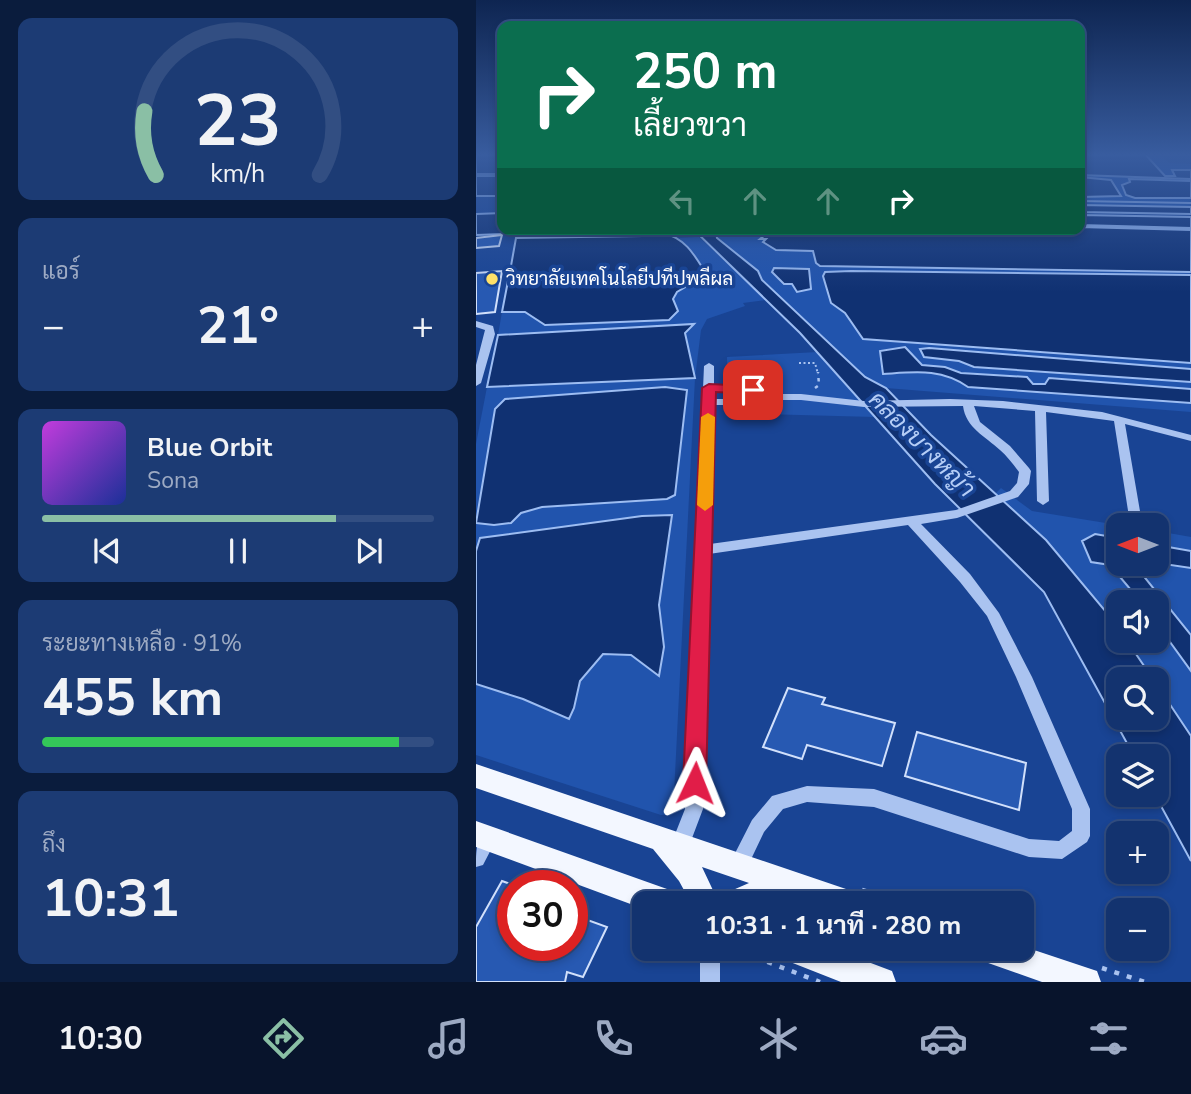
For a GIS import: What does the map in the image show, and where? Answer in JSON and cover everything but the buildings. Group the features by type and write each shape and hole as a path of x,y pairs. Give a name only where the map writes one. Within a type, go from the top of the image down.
{"main road":[{"path":"476,776 810,891"},
{"path":"480,843 632,892"},
{"path":"669,843 701,891"},
{"path":"825,961 881,982"},
{"path":"1023,961 1086,982"}],"street":[{"path":"476,322 488,318"},
{"path":"476,322 490,328 476,383"},
{"path":"669,843 694,809 709,366"},
{"path":"709,395 763,402 778,397 864,404 950,402 1040,408 1119,419 1191,438"},
{"path":"703,551 911,522 959,513 1007,496 1023,484 1024,471 1006,449 974,424 969,415 968,403"},
{"path":"1040,408 1043,501"},
{"path":"1119,419 1134,513"},
{"path":"737,867 758,826 778,802 807,794 874,799 1029,848 1062,850 1081,836 1081,809 1024,677 992,613 965,578 911,522"},
{"path":"710,961 710,982"}],"path":[{"path":"799,363 815,363 818,366 819,385 806,398"},
{"path":"765,961 820,982"}],"shaded area":[{"path":"1085,200 1191,200 1191,207 1085,205"},
{"path":"517,235 670,235 643,236 516,238"},
{"path":"716,235 766,235 767,239 764,242 776,250 813,251 816,263 820,266 1191,272 1191,275 851,271 823,276 831,303 845,313 863,339 1191,363 1191,369 929,348 921,350 925,357 959,361 974,367 1189,381 1191,389 1049,378 1045,384 1033,384 922,365 913,358 880,351 883,374 938,374 968,387 1191,403 1191,412 886,388 865,377 762,280 758,271","holes":["775,268 809,269 810,285 790,284 772,272"]},
{"path":"699,237 766,300 743,303 745,306 707,319 701,330 695,378 673,814 661,815 476,755 476,684 523,699 568,719 574,708 580,681 603,654 631,655 659,676 664,647 659,605 671,515 642,516 480,538 476,551 476,523 510,523 521,513 542,507 667,499 687,390 665,387 505,399 495,409 476,520 476,444 487,387 694,378 685,333 693,324 498,335 502,312 525,312 545,325 673,299 677,292 705,275 508,281 509,277 704,272 693,252 679,238"},
{"path":"818,352 875,417 728,413 727,357"},
{"path":"1001,488 1032,511 1106,523 1106,536 1095,534 1106,557 1106,576 1119,576 1131,590 1106,590 1106,615 995,494"},
{"path":"1169,533 1191,537 1191,551 1169,547"},
{"path":"1169,565 1191,568 1191,635 1169,608 1169,590 1155,590 1144,576 1169,576"},
{"path":"1169,641 1191,671 1191,736 1169,703 1169,667 1145,667 1135,653 1169,653"}],"water":[{"path":"1085,205 1191,207 1191,214 1085,212"},
{"path":"497,213 497,234 476,235 476,214"},
{"path":"1085,215 1191,217 1191,228 1085,225"},
{"path":"1085,227 1191,230 1191,272 820,266 816,263 813,251 776,250 763,242 766,239 760,239 765,235 1085,235"},
{"path":"671,235 693,253 705,272 509,277 516,238"},
{"name":"คลองบางหญ้า","path":"699,235 716,235 758,271 762,280 865,377 886,388 931,435 1046,540 1106,612 1106,653 1135,653 1145,667 1106,667 1106,705 1044,592 935,484 800,333"},
{"path":"774,268 809,269 811,289 797,292 792,284 784,284 772,272"},
{"path":"825,272 1191,275 1191,363 863,339 845,313 831,303 823,276"},
{"path":"706,275 677,292 673,299 678,311 669,320 545,325 525,312 502,312 508,281"},
{"path":"694,324 685,333 695,378 487,387 498,335"},
{"path":"905,347 922,365 945,367 961,373 1027,377 1033,384 1045,384 1049,378 1191,389 1191,403 968,387 938,374 883,374 880,351"},
{"path":"920,349 1191,369 1191,382 974,367 959,361 924,357"},
{"path":"665,387 687,390 675,495 667,499 542,507 521,513 511,523 476,523 495,409 505,399"},
{"path":"672,515 659,605 664,647 659,676 631,655 603,654 580,681 569,719 523,699 476,684 476,551 480,538 642,516"},
{"path":"1095,534 1106,536 1106,564 1091,562 1082,541"},
{"path":"1169,547 1191,551 1191,568 1169,565"},
{"path":"1119,576 1144,576 1155,590 1131,590"},
{"path":"1169,608 1191,635 1191,671 1169,641"},
{"path":"1169,703 1191,736 1191,861 1162,807 1169,807 1169,744 1127,744 1120,730 1169,730"}],"waterway":[{"path":"1085,201 1191,203"}],"slow traffic":[{"path":"705,505 708,417"}],"place":[{"name":"วิทยาลัยเทคโนโลยีปทีปพลีผล","path":"492,279"}],"route":[{"path":"695,783 709,388 753,390"}]}
